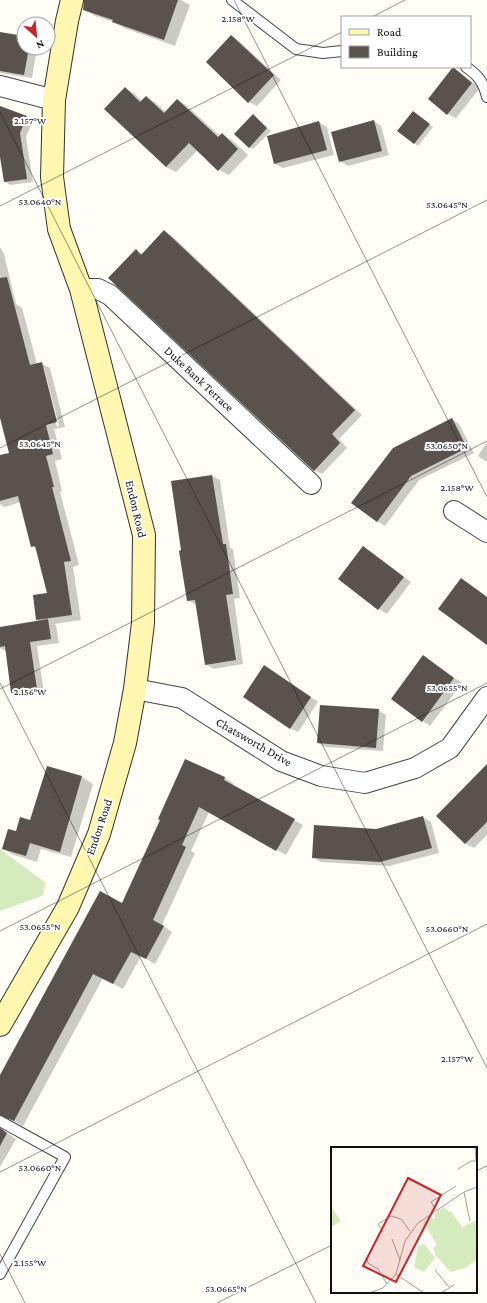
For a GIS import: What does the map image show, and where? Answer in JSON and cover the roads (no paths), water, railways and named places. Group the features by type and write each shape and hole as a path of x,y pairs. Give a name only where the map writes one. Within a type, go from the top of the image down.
{"main road":[{"name":"Endon Road","path":"0,1025 68,907 99,834 125,743 135,689 143,623 144,535 81,289 59,229 52,177 54,100 67,21 72,0"}],"street":[{"path":"0,86 54,100"},
{"name":"Duke Bank Terrace","path":"81,289 98,289 110,295 311,484"},
{"path":"454,511 487,532"},
{"name":"Chatsworth Drive","path":"135,689 182,698 281,760 321,776 365,783 415,768 450,748 487,697"}],"lane":[{"path":"232,0 296,48 308,52 323,53 341,51"},
{"path":"468,68 476,73 481,81 487,98"},
{"path":"0,1121 66,1157 0,1274"}]}
